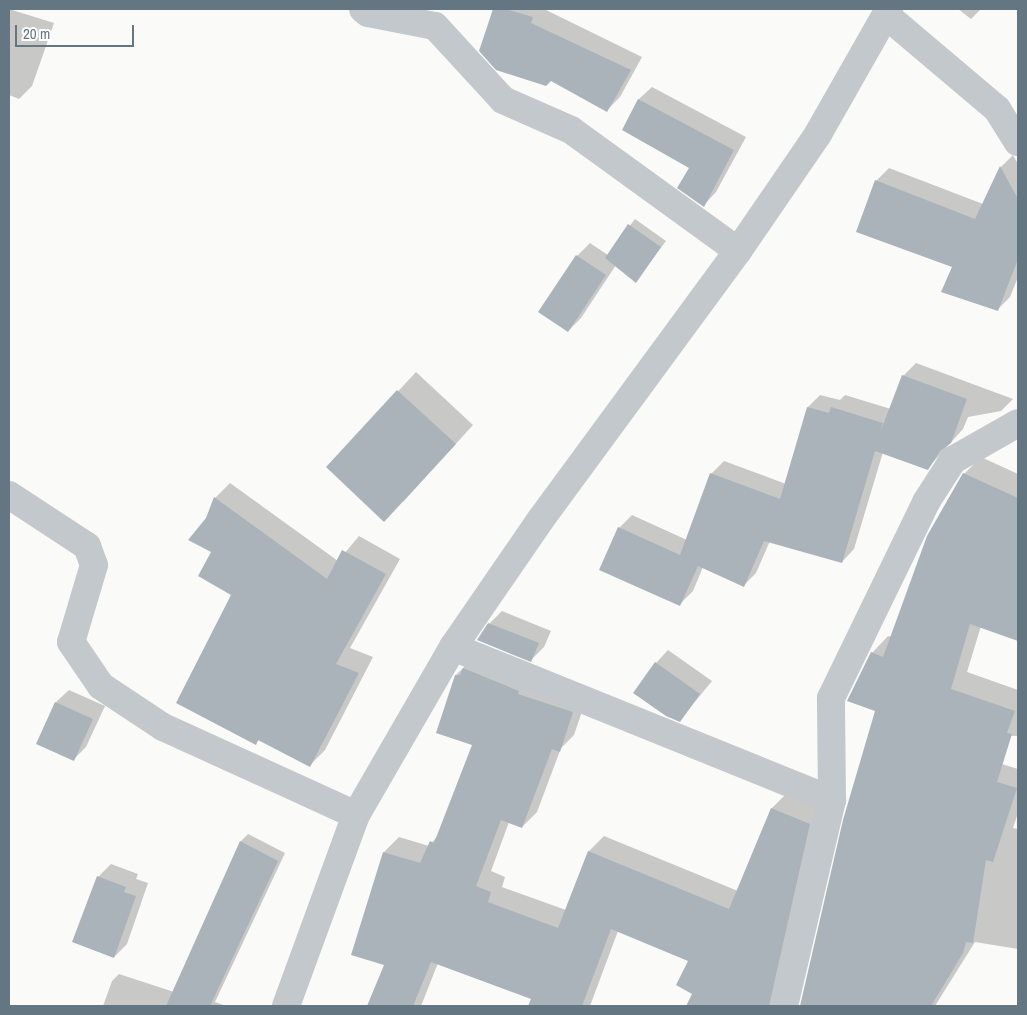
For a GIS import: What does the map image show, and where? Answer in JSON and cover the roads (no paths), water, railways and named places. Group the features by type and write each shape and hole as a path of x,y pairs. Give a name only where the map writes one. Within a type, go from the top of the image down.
{"street":[{"path":"364,9 368,13 435,26 503,100 571,130 738,251"},
{"path":"286,1006 356,814 454,647 546,511 738,251 818,134 888,12 997,109 1018,142"},
{"path":"784,1006 832,800 831,698 926,502 953,460 1018,423"},
{"path":"9,495 87,546 94,565 71,642 101,686 163,727 356,814"},
{"path":"454,647 832,800"}]}
